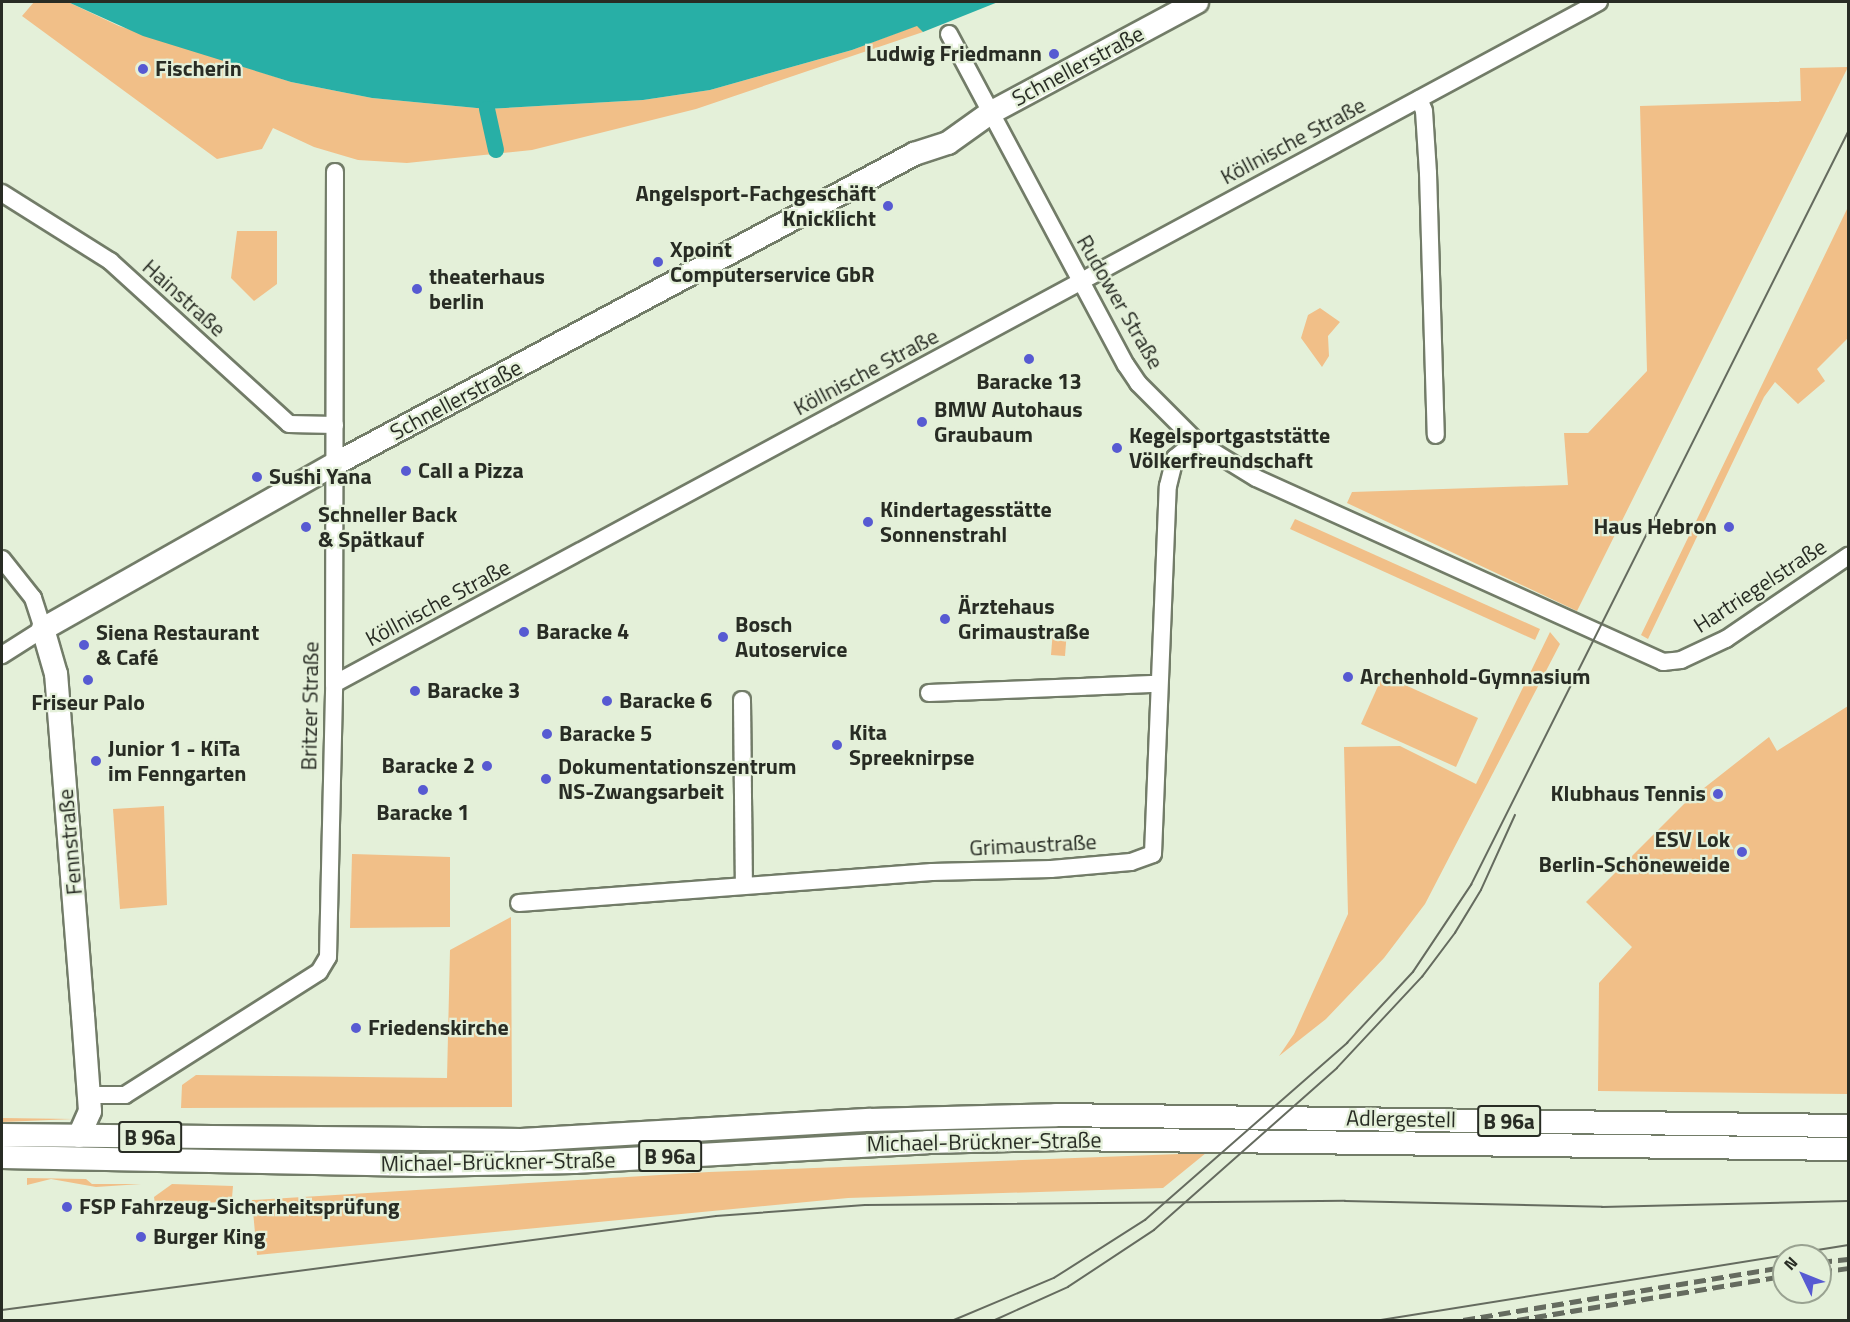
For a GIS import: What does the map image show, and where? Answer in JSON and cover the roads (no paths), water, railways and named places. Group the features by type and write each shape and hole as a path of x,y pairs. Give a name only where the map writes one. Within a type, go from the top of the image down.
{"main road":[{"name":"Schnellerstraße","path":"43,628 335,465 914,154 941,129 990,113 1197,2"},
{"name":"Fennstraße","path":"43,628 56,674 90,1111 79,1136"},
{"name":"Michael-Brückner-Straße","path":"2,1135 521,1140 841,1121 1023,1115 1170,1116"},
{"path":"927,1142 952,1131 1022,1129 1023,1115"},
{"name":"Adlergestell","path":"1170,1116 1848,1126"},
{"path":"41,1158 79,1136"},
{"name":"Michael-Brückner-Straße","path":"2,1157 419,1166 574,1162 927,1142 1175,1140"},
{"name":"Adlergestell","path":"1175,1140 1848,1149"}],"street":[{"name":"Köllnische Straße","path":"334,684 1599,2"},
{"name":"Rudower Straße","path":"949,34 1138,383 1196,441 1256,478 1563,618"},
{"path":"1419,99 1424,111 1428,173 1436,435"},
{"name":"Britzer Straße","path":"88,1095 125,1095 319,972 328,957 334,684 335,172"},
{"name":"Hainstraße","path":"2,193 110,261 289,424 335,425"},
{"name":"Grimaustraße","path":"519,903 945,871 1051,869 1131,862 1153,854 1157,684 1167,486 1175,458 1196,441"},
{"name":"Hartriegelstraße","path":"1563,618 1655,659 1681,660 1726,639 1848,556"},
{"name":"Fennstraße","path":"2,559 33,598 43,628"},
{"name":"Schnellerstraße","path":"2,655 43,628"},
{"path":"929,693 1157,684"},
{"path":"742,700 744,885"}],"water":[{"path":"68,2 998,2 923,32 917,26 852,50 710,90 643,100 487,109 372,98 291,82 143,36"}],"waterway":[{"path":"487,109 496,150"}],"tram line":[{"path":"954,1320 1054,1278 1145,1220 1347,1043 1413,972 1471,885 1848,132"},
{"path":"995,1320 1068,1287 1154,1230 1337,1068 1422,977 1455,933 1481,890 1515,815"},
{"path":"2,1310 716,1216 865,1205 1345,1201 1602,1207 1848,1201"},
{"path":"1381,1320 1848,1245"}],"railway":[{"path":"1832,1261 1848,1259"},
{"path":"1832,1270 1848,1268"},
{"path":"1463,1320 1772,1269"},
{"path":"1517,1320 1772,1278"}],"place":[{"name":"Ludwig Friedmann","path":"1054,54"},
{"name":"Fischerin","path":"143,69"},
{"name":"Angelsport-Fachgeschäft Knicklicht","path":"888,206"},
{"name":"Xpoint Computerservice GbR","path":"658,262"},
{"name":"theaterhaus berlin","path":"417,289"},
{"name":"Baracke 13","path":"1029,359"},
{"name":"BMW Autohaus Graubaum","path":"922,422"},
{"name":"Kegelsportgaststätte Völkerfreundschaft","path":"1117,448"},
{"name":"Call a Pizza","path":"406,471"},
{"name":"Sushi Yana","path":"257,477"},
{"name":"Kindertagesstätte Sonnenstrahl","path":"868,522"},
{"name":"Schneller Back & Spätkauf","path":"306,527"},
{"name":"Haus Hebron","path":"1729,527"},
{"name":"Ärztehaus Grimaustraße","path":"945,619"},
{"name":"Baracke 4","path":"524,632"},
{"name":"Bosch Autoservice","path":"723,637"},
{"name":"Siena Restaurant & Café","path":"84,645"},
{"name":"Archenhold-Gymnasium","path":"1348,677"},
{"name":"Friseur Palo","path":"88,680"},
{"name":"Baracke 3","path":"415,691"},
{"name":"Baracke 6","path":"607,701"},
{"name":"Baracke 5","path":"547,734"},
{"name":"Kita Spreeknirpse","path":"837,745"},
{"name":"Junior 1 - KiTa im Fenngarten","path":"96,761"},
{"name":"Baracke 2","path":"487,766"},
{"name":"Dokumentationszentrum NS-Zwangsarbeit","path":"546,779"},
{"name":"Baracke 1","path":"423,790"},
{"name":"Klubhaus Tennis","path":"1718,794"},
{"name":"ESV Lok Berlin-Schöneweide","path":"1742,852"},
{"name":"Friedenskirche","path":"356,1028"},
{"name":"FSP Fahrzeug-Sicherheitsprüfung","path":"67,1207"},
{"name":"Burger King","path":"141,1237"}]}
